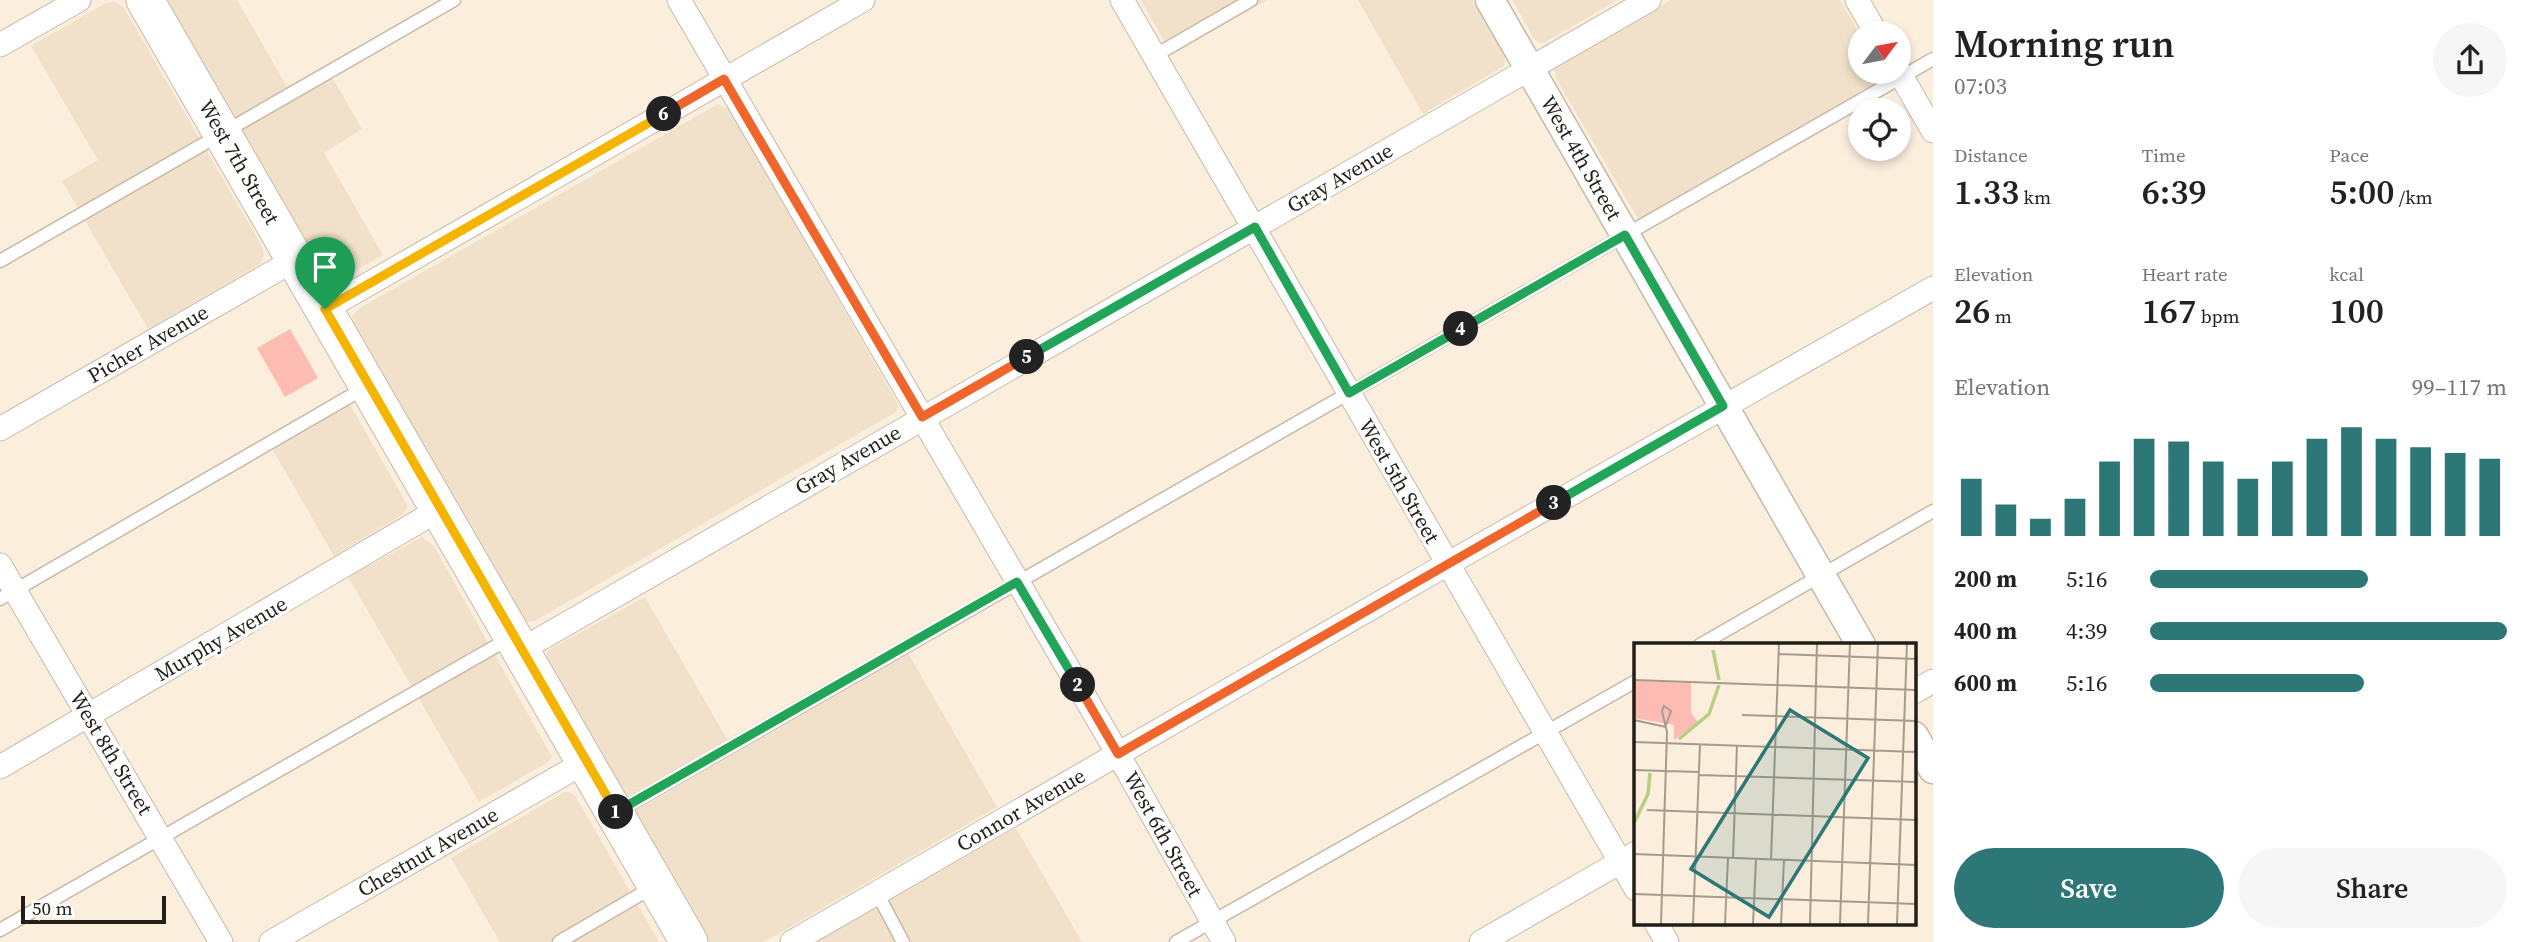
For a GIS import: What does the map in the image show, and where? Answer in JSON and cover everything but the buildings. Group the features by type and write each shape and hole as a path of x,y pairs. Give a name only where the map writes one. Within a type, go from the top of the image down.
{"main road":[{"name":"West 7th Street","path":"145,0 690,942"}],"street":[{"path":"0,45 79,0"},
{"name":"West 6th Street","path":"679,0 1118,754 1224,942"},
{"path":"325,309 863,0"},
{"name":"West 5th Street","path":"1122,0 1545,732 1628,857 1634,881"},
{"name":"West 4th Street","path":"1490,0 1860,643"},
{"name":"Gray Avenue","path":"517,643 922,417 1649,0"},
{"path":"1857,0 1869,21"},
{"path":"1906,84 1933,131"},
{"name":"Picher Avenue","path":"0,429 296,259"},
{"name":"Connor Avenue","path":"792,942 1447,564 1933,288"},
{"name":"Murphy Avenue","path":"0,767 440,509"},
{"name":"West 8th Street","path":"0,565 8,595 89,716 221,942"},
{"path":"1916,691 1933,681"},
{"path":"1916,739 1933,769"},
{"name":"Chestnut Avenue","path":"271,942 585,762"},
{"path":"1481,942 1628,857"},
{"path":"1657,925 1667,942"}],"lane":[{"path":"0,261 454,0"},
{"path":"1154,56 1251,0"},
{"path":"1911,69 1933,58"},
{"path":"615,813 1625,235 1883,84"},
{"path":"8,595 369,386"},
{"path":"1704,643 1933,511"},
{"path":"0,930 161,837 517,643"},
{"path":"1176,942 1634,682"},
{"path":"559,942 657,886"},
{"path":"877,893 903,942"}],"shaded area":[{"path":"165,0 237,0 294,99 332,77 362,129 324,153 383,255 333,282 325,278"},
{"path":"1141,0 1267,0 1172,55"},
{"path":"1358,0 1473,0 1505,56 1504,66 1423,114"},
{"path":"1512,0 1618,0 1540,43 1535,40"},
{"path":"1671,0 1840,0 1852,21 1848,21 1848,84 1888,84 1892,91 1880,98 1848,98 1848,116 1645,231 1557,80 1554,69"},
{"path":"115,2 124,8 263,248 264,255 260,264 148,329 62,181 98,160 31,46 106,3"},
{"path":"718,104 730,110 898,404 896,412 535,621 528,622 524,620 354,328 352,316 360,308"},
{"path":"290,329 318,378 285,397 257,348"},
{"path":"344,394 408,506 402,515 334,556 266,438"},
{"path":"422,537 434,546 552,757 547,763 479,802 348,577"},
{"path":"645,597 728,741 901,641 997,807 764,942 706,942 547,661 547,652 550,649"},
{"path":"565,792 576,797 659,942 500,942 451,858"},
{"path":"1016,828 1082,942 815,942"}],"route":[{"path":"724,79 922,417 1255,227 1349,393 1625,235 1723,406 1118,754 1017,582 615,813 325,309 724,79"}]}
